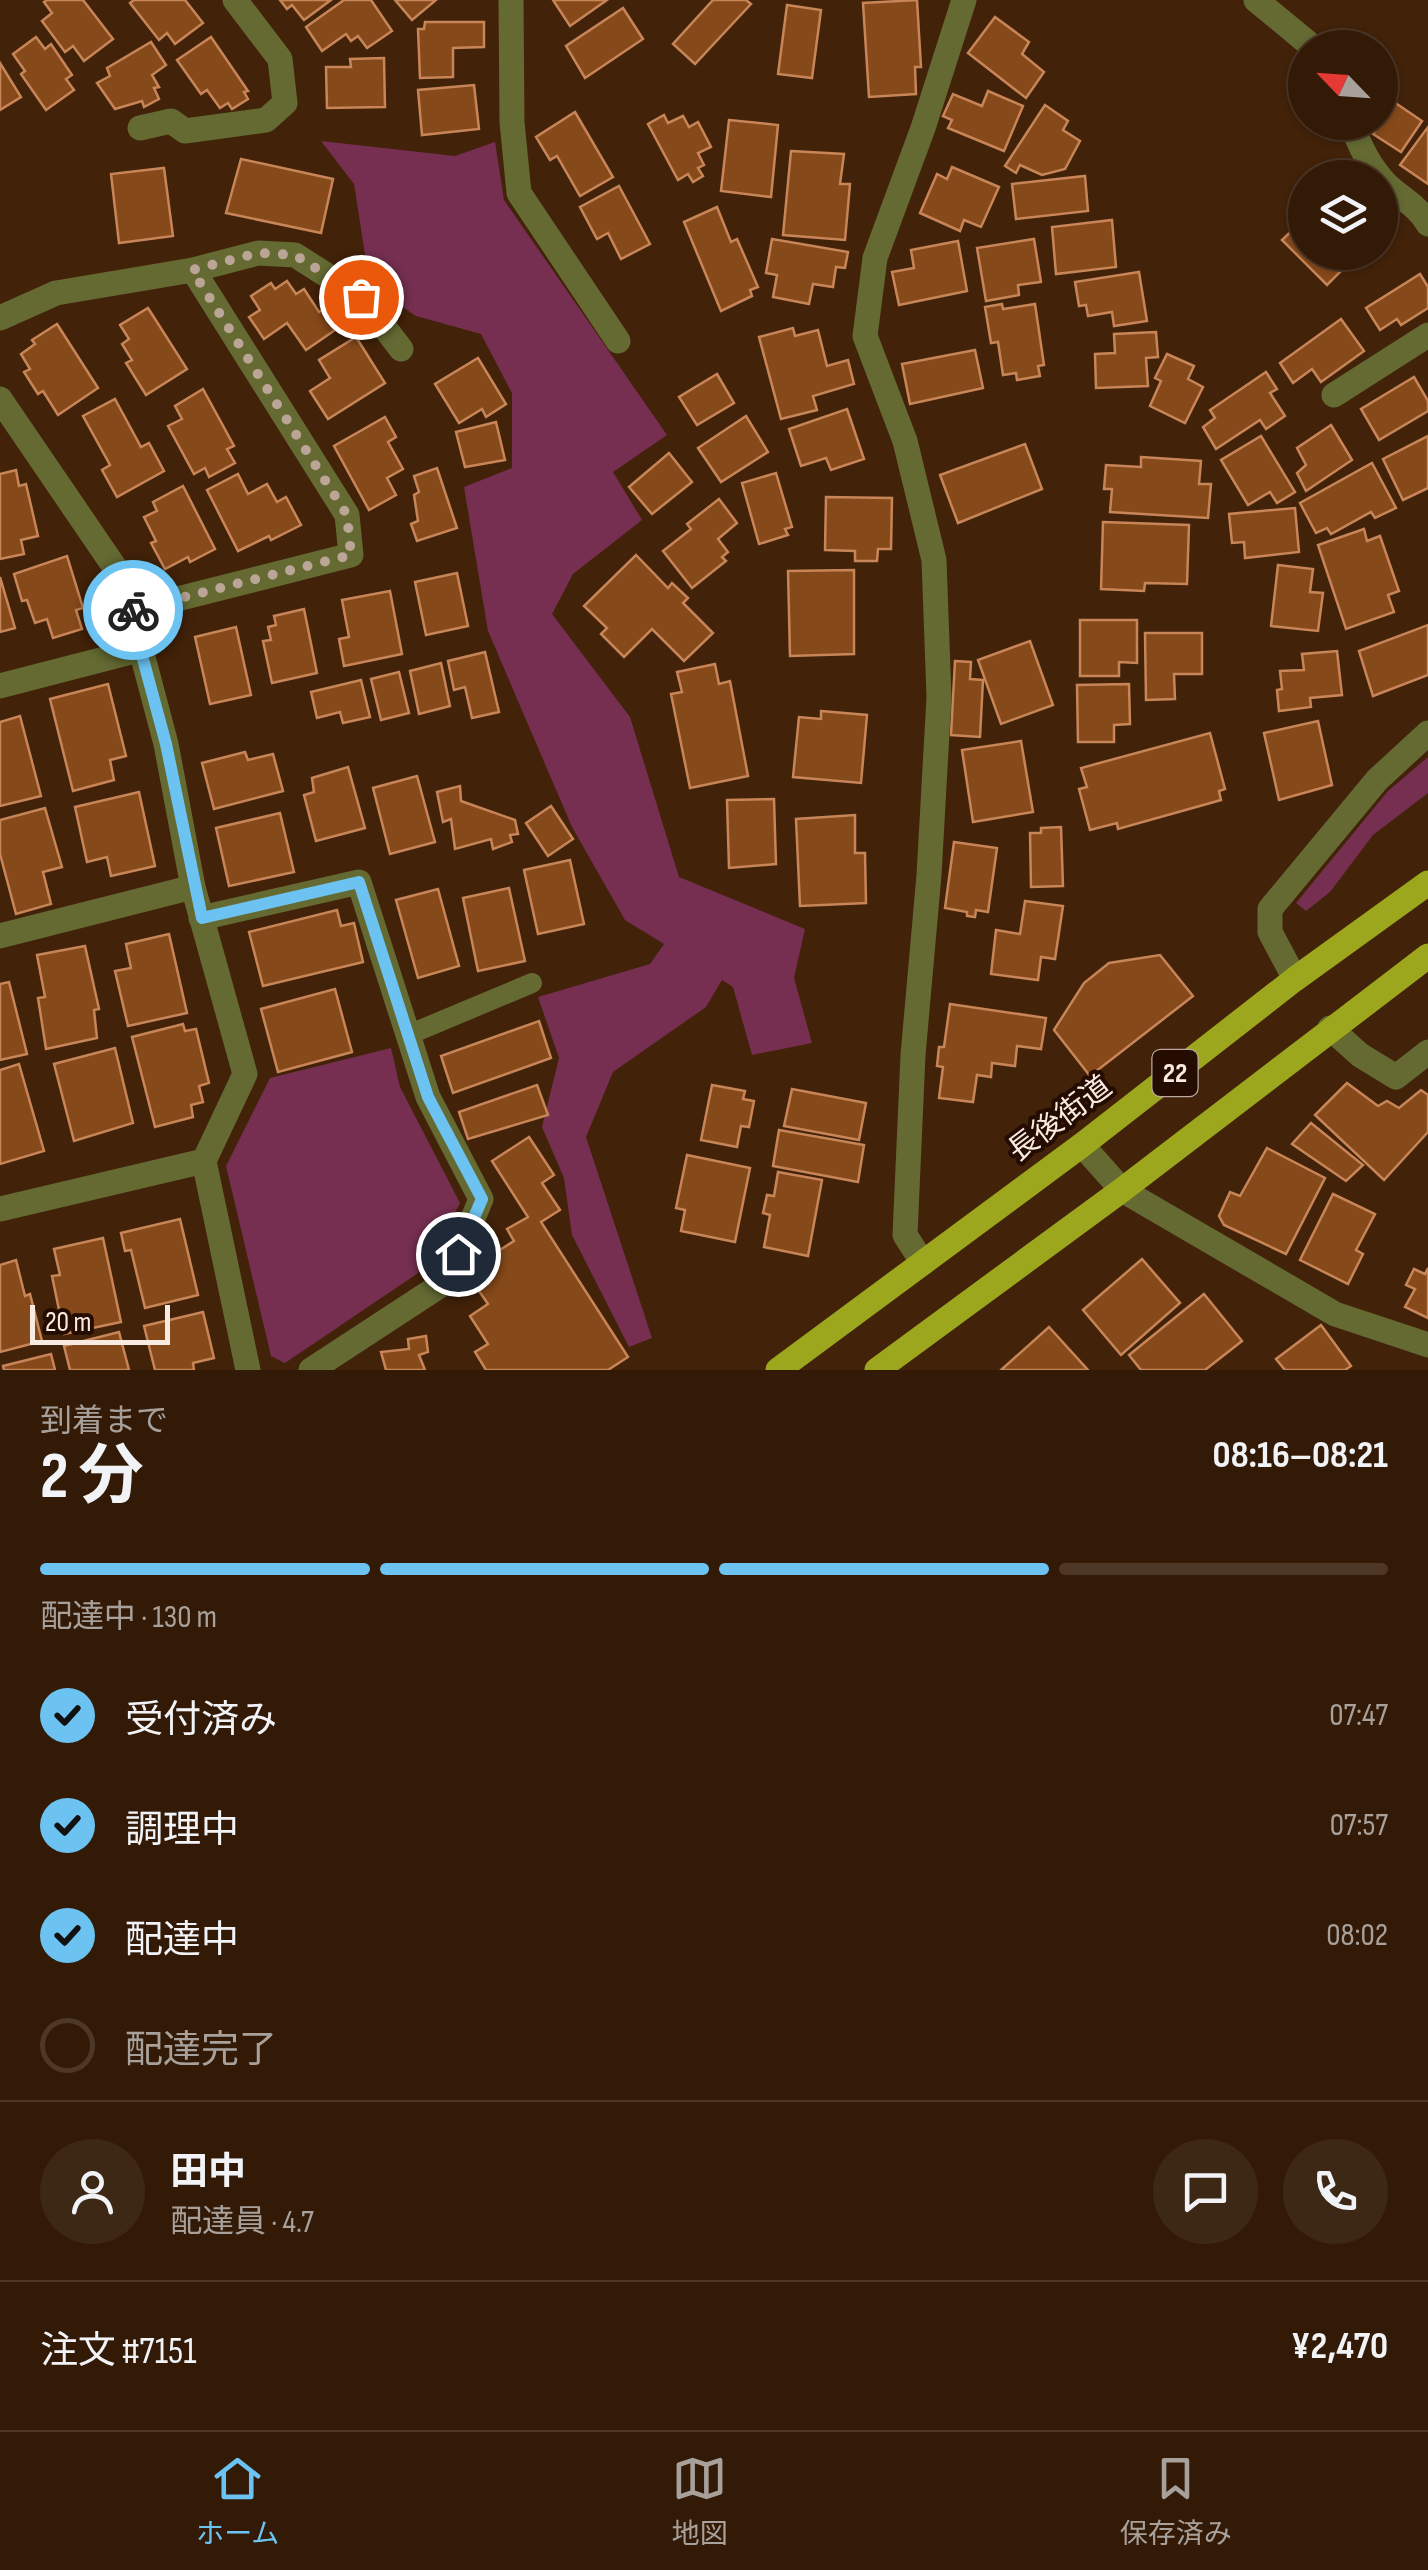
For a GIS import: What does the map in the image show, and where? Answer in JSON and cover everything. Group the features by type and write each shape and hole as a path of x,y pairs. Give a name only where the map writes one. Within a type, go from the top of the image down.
{"main road":[{"name":"長後街道","path":"778,1370 1428,883"},
{"name":"22","path":"878,1370 1428,956"}],"street":[{"path":"140,128 171,121 185,131 266,120 285,103 280,59 235,0"},
{"path":"511,0 512,122 519,193 618,342"},
{"path":"923,1263 905,1235 912,1054 929,875 939,697 934,560 905,440 865,336 874,258 964,0"},
{"path":"1256,0 1292,30"},
{"path":"1358,140 1362,154 1388,186 1426,214"},
{"path":"0,318 56,293 192,270 258,253 295,255 361,297 401,350"},
{"path":"130,611 351,555 347,515 192,270"},
{"path":"1334,395 1428,336"},
{"path":"0,399 10,429 122,578 166,744 193,887 245,1074 204,1160 248,1370"},
{"path":"0,686 139,650"},
{"path":"1295,980 1270,932 1270,910 1377,780 1428,734"},
{"path":"202,918 359,882 428,1097 482,1199 447,1281 311,1370"},
{"path":"0,936 193,887"},
{"path":"1330,1028 1360,1055 1396,1077 1427,1055"},
{"path":"1082,1145 1122,1190 1335,1314 1428,1345"},
{"path":"0,1208 204,1160"}],"lane":[{"path":"408,1034 532,983"}],"shaded area":[{"path":"321,141 455,156 495,142 504,200 667,435 613,472 642,520 573,574 552,614 630,717 679,877 805,929 794,978 812,1043 752,1055 733,987 722,980 706,1007 613,1072 586,1137 652,1338 629,1347 572,1235 564,1178 542,1127 559,1058 538,997 650,964 664,944 625,920 572,827 488,631 464,487 512,468 512,393 481,334 416,316 370,286 354,184"},
{"path":"1428,757 1428,793 1373,835 1330,892 1306,911 1296,903 1388,791"},
{"path":"391,1048 400,1087 460,1203 427,1267 285,1363 271,1356 226,1166 270,1078"}],"building":[{"path":"83,0 113,39 84,61 73,46 65,52 42,21 52,13 44,2"},
{"path":"185,0 203,23 175,44 167,33 159,40 130,3"},
{"path":"280,0 331,0 304,20 292,5 287,9"},
{"path":"344,0 371,0 392,31 367,48 358,36 351,41 346,34 322,51 306,27"},
{"path":"395,0 436,0 412,20"},
{"path":"553,0 607,0 570,26"},
{"path":"713,0 746,0 751,4 695,64 673,44"},
{"path":"917,0 921,67 915,67 916,94 869,97 863,3"},
{"path":"787,5 821,10 812,78 778,74"},
{"path":"623,8 643,39 585,78 566,46"},
{"path":"995,17 1029,42 1022,54 1044,72 1026,98 968,53"},
{"path":"425,22 484,22 484,47 453,48 453,77 420,78 418,29 424,29"},
{"path":"36,37 45,49 51,44 72,75 66,79 74,90 46,110 21,74 25,71 13,54"},
{"path":"211,37 248,91 244,92 248,99 232,109 228,103 220,108 207,90 201,94 177,60"},
{"path":"151,42 166,65 152,75 159,87 154,88 159,99 144,107 142,101 115,109 97,83 110,76 107,68"},
{"path":"384,58 385,107 327,108 326,67 351,67 350,59"},
{"path":"0,63 21,97 0,110"},
{"path":"474,85 479,129 422,135 418,90"},
{"path":"988,91 1023,106 1004,151 948,128 952,120 943,116 953,94 982,106"},
{"path":"1045,105 1068,121 1063,130 1080,141 1065,169 1042,175 1020,165 1016,173 1005,166"},
{"path":"1398,105 1422,121 1401,152 1382,140 1398,140"},
{"path":"575,112 613,177 580,196 557,156 550,160 536,137"},
{"path":"664,115 668,123 683,116 689,127 698,122 711,147 698,153 704,165 698,168 703,176 693,182 688,174 678,180 648,124"},
{"path":"729,120 778,125 771,197 721,191"},
{"path":"1428,127 1428,184 1400,165"},
{"path":"791,151 844,154 840,184 850,184 845,240 783,235"},
{"path":"241,159 333,179 321,233 226,213"},
{"path":"952,167 999,187 981,227 964,220 960,231 920,213 937,174 947,179"},
{"path":"164,168 173,236 119,243 111,174"},
{"path":"1085,176 1088,211 1016,219 1012,184"},
{"path":"619,186 650,244 621,259 608,233 597,239 580,207"},
{"path":"717,207 731,242 737,239 758,287 750,290 752,296 721,311 684,222"},
{"path":"1112,220 1116,267 1056,274 1052,227"},
{"path":"772,239 848,252 845,268 836,267 833,287 813,284 809,304 773,297 777,275 766,273"},
{"path":"1034,239 1041,282 1018,285 1019,295 986,301 977,248"},
{"path":"958,241 967,291 899,305 892,272 914,268 911,250"},
{"path":"1312,270 1342,270 1327,285"},
{"path":"1139,272 1147,321 1114,326 1112,312 1088,316 1086,305 1079,306 1075,282"},
{"path":"1420,274 1428,287 1428,308 1401,325 1397,319 1380,330 1366,308"},
{"path":"287,281 296,294 304,289 319,312 325,308 338,328 306,350 287,323 264,339 249,317 260,310 251,296 271,283 275,289"},
{"path":"1002,304 1003,309 1035,304 1044,365 1038,366 1040,376 1017,380 1016,373 1003,375 998,342 991,343 985,307"},
{"path":"148,308 187,369 146,395 126,363 132,360 122,344 129,339 120,325"},
{"path":"1341,319 1364,351 1321,382 1312,369 1293,383 1280,363"},
{"path":"57,324 98,388 58,415 43,391 38,394 24,372 30,369 21,354 35,344 32,340"},
{"path":"793,328 795,336 818,330 827,366 848,360 854,384 813,396 817,410 781,419 759,337"},
{"path":"1156,332 1158,357 1146,358 1148,386 1096,388 1095,354 1115,353 1114,334"},
{"path":"356,337 385,383 328,419 310,391 330,378 319,360"},
{"path":"975,350 983,388 910,404 902,364"},
{"path":"1167,354 1194,366 1188,379 1203,387 1185,423 1150,406 1161,381 1155,378"},
{"path":"478,358 506,404 486,417 482,409 459,423 435,384"},
{"path":"1266,372 1277,389 1270,393 1285,416 1266,429 1260,420 1216,449 1203,427 1215,418 1210,410"},
{"path":"717,374 734,403 697,425 679,397"},
{"path":"1414,377 1428,401 1428,411 1379,440 1361,409"},
{"path":"203,389 234,446 227,449 235,463 209,477 205,468 194,474 168,426 182,419 175,406"},
{"path":"115,399 141,447 149,443 164,471 117,497 102,470 110,465 83,416"},
{"path":"847,409 864,459 831,470 826,458 801,466 789,429"},
{"path":"746,416 768,452 721,482 698,448"},
{"path":"385,417 396,437 388,442 403,469 387,478 396,495 369,510 334,446"},
{"path":"496,422 505,460 465,467 456,432"},
{"path":"1331,425 1352,460 1306,491 1297,473 1306,465 1297,448"},
{"path":"1261,436 1295,492 1277,503 1270,492 1248,505 1221,460"},
{"path":"1428,436 1428,488 1403,500 1383,459"},
{"path":"1025,444 1042,489 958,523 940,475"},
{"path":"669,453 692,482 652,514 629,487"},
{"path":"1141,457 1201,461 1199,484 1211,484 1208,518 1110,512 1112,489 1104,489 1106,465 1141,467"},
{"path":"1372,463 1396,508 1375,518 1371,512 1331,534 1327,528 1316,533 1300,503"},
{"path":"437,468 457,528 417,541 411,524 418,521 414,495 419,492 414,476"},
{"path":"16,470 19,486 26,484 38,536 21,540 24,554 0,559 0,474"},
{"path":"776,473 792,527 785,529 788,535 759,544 742,483"},
{"path":"238,474 248,494 267,484 277,502 286,497 301,525 238,551 207,490"},
{"path":"183,486 215,549 165,569 151,543 156,541 144,517 157,511 153,502"},
{"path":"826,497 892,498 891,549 878,549 877,561 855,561 855,551 825,550"},
{"path":"719,499 737,523 718,539 728,552 722,557 726,561 692,588 663,551 691,529 687,524"},
{"path":"1295,508 1299,552 1245,558 1244,542 1232,543 1229,514"},
{"path":"1103,522 1189,525 1187,584 1145,583 1144,591 1101,589"},
{"path":"1364,529 1367,541 1380,536 1399,591 1388,595 1394,612 1346,629 1318,545"},
{"path":"636,555 668,588 672,583 688,598 683,603 713,633 684,661 652,629 624,657 601,634 607,628 584,606"},
{"path":"67,556 83,608 76,610 82,629 53,638 47,619 35,623 27,600 22,601 14,574"},
{"path":"1278,565 1313,569 1310,592 1323,593 1318,631 1271,626"},
{"path":"854,570 854,654 790,656 788,571"},
{"path":"457,573 468,626 426,635 415,582"},
{"path":"0,577 15,628 0,632"},
{"path":"390,591 402,654 344,666 339,639 349,637 342,600"},
{"path":"304,609 317,673 272,683 263,641 271,640 268,627 276,625 274,616"},
{"path":"1080,620 1137,620 1137,663 1119,662 1119,676 1080,676"},
{"path":"1428,625 1428,675 1373,696 1359,651"},
{"path":"236,627 251,695 210,704 195,637"},
{"path":"1145,633 1202,633 1202,674 1174,674 1175,699 1146,700"},
{"path":"1030,641 1053,705 1001,724 978,660"},
{"path":"1337,651 1342,695 1310,698 1311,707 1279,711 1280,671 1304,670 1302,654"},
{"path":"485,652 499,712 472,718 465,687 454,690 448,661"},
{"path":"955,661 971,662 970,679 983,680 980,737 951,735"},
{"path":"441,663 450,706 419,714 410,671"},
{"path":"715,664 719,684 730,681 748,776 690,788 671,694 682,692 677,672"},
{"path":"399,672 409,713 381,720 371,679"},
{"path":"361,680 370,717 343,723 340,712 317,718 311,692"},
{"path":"108,684 126,756 110,760 114,780 73,791 50,699"},
{"path":"1129,684 1130,724 1114,725 1114,742 1078,742 1077,685"},
{"path":"821,711 867,715 861,783 793,777 799,717 821,719"},
{"path":"20,716 41,796 0,806 0,722"},
{"path":"1318,721 1332,785 1279,800 1264,733"},
{"path":"1210,733 1225,789 1219,791 1221,800 1118,829 1117,823 1090,830 1079,789 1087,787 1081,768"},
{"path":"1021,741 1033,812 973,822 962,750"},
{"path":"245,752 248,760 273,754 283,791 214,809 202,763"},
{"path":"348,767 365,828 316,841 304,795 314,792 312,778"},
{"path":"417,776 435,842 390,854 373,788"},
{"path":"460,786 461,801 515,820 518,834 510,835 512,842 493,849 491,839 455,849 451,819 443,822 437,792"},
{"path":"139,792 155,866 111,876 107,857 87,862 75,807"},
{"path":"774,799 776,864 729,868 727,800"},
{"path":"551,806 573,839 548,856 526,823"},
{"path":"45,808 62,867 43,872 51,904 16,914 0,854 0,820"},
{"path":"280,813 294,872 229,886 216,828"},
{"path":"855,815 855,853 865,853 866,903 800,906 796,819"},
{"path":"1061,827 1063,886 1031,887 1030,833"},
{"path":"954,842 997,848 988,912 976,910 975,917 945,908"},
{"path":"570,860 584,924 538,934 524,870"},
{"path":"509,888 525,961 478,971 463,898"},
{"path":"438,889 459,966 418,978 396,900"},
{"path":"1025,901 1063,906 1055,959 1041,957 1038,980 991,974 996,930 1020,934"},
{"path":"337,910 341,926 354,923 363,962 263,986 249,932"},
{"path":"169,934 187,1013 128,1026 115,971 131,968 126,944"},
{"path":"85,946 99,1009 94,1010 97,1038 46,1049 38,998 45,997 37,955"},
{"path":"1160,955 1193,996 1090,1076 1054,1030 1084,983 1109,963"},
{"path":"9,982 27,1054 0,1060 0,984"},
{"path":"335,989 352,1052 278,1072 261,1009"},
{"path":"950,1004 1046,1018 1041,1049 1017,1046 1015,1066 992,1063 991,1077 977,1075 973,1102 939,1098 943,1067 937,1066 939,1047 944,1047"},
{"path":"539,1021 551,1058 453,1093 441,1056"},
{"path":"183,1024 185,1031 196,1029 209,1083 199,1086 203,1102 191,1105 193,1117 155,1127 132,1037"},
{"path":"115,1048 133,1123 74,1141 54,1064"},
{"path":"19,1064 44,1151 0,1164 0,1070"},
{"path":"1347,1083 1378,1106 1387,1101 1399,1108 1421,1090 1428,1095 1428,1132 1384,1180 1315,1115"},
{"path":"537,1085 548,1115 468,1139 459,1112"},
{"path":"712,1085 745,1091 743,1099 754,1101 749,1127 741,1126 737,1147 701,1140"},
{"path":"792,1089 866,1103 859,1140 784,1126"},
{"path":"1311,1123 1363,1165 1346,1181 1292,1144"},
{"path":"779,1130 864,1145 858,1182 773,1166"},
{"path":"529,1137 554,1175 542,1183 560,1210 541,1222 628,1357 608,1370 486,1370 475,1352 488,1344 470,1316 488,1304 477,1288 488,1281 478,1264 514,1241 507,1229 528,1217 492,1161"},
{"path":"1267,1148 1325,1178 1286,1254 1224,1225 1219,1216 1230,1192 1240,1196"},
{"path":"687,1155 750,1168 735,1242 681,1231 685,1210 676,1208"},
{"path":"778,1172 822,1180 808,1256 764,1247 770,1215 763,1213 767,1195 774,1196"},
{"path":"1333,1194 1375,1214 1356,1250 1363,1254 1348,1284 1300,1260"},
{"path":"180,1219 198,1295 145,1308 131,1250 125,1251 121,1233"},
{"path":"103,1238 121,1322 64,1334 52,1276 60,1275 54,1249"},
{"path":"1142,1259 1180,1303 1121,1355 1083,1310"},
{"path":"16,1260 42,1341 0,1352 0,1265"},
{"path":"1428,1268 1428,1318 1405,1307 1415,1289 1406,1285 1414,1269 1425,1274"},
{"path":"1204,1294 1242,1341 1205,1370 1141,1370 1129,1355"},
{"path":"203,1312 214,1358 193,1363 194,1370 155,1370 144,1326"},
{"path":"1321,1325 1351,1366 1345,1370 1285,1370 1276,1359"},
{"path":"1049,1327 1088,1370 1001,1370"},
{"path":"119,1332 129,1370 70,1370 64,1346"},
{"path":"426,1336 428,1352 419,1355 425,1370 386,1370 381,1352 409,1349 408,1339"},
{"path":"51,1354 55,1370 4,1370 3,1366"}],"way so far":[{"path":"133,610 351,555 347,515 192,270 258,253 295,255 361,297"}],"route":[{"path":"133,610 130,611 166,744 202,918 359,882 428,1097 482,1199 458,1254"}]}
